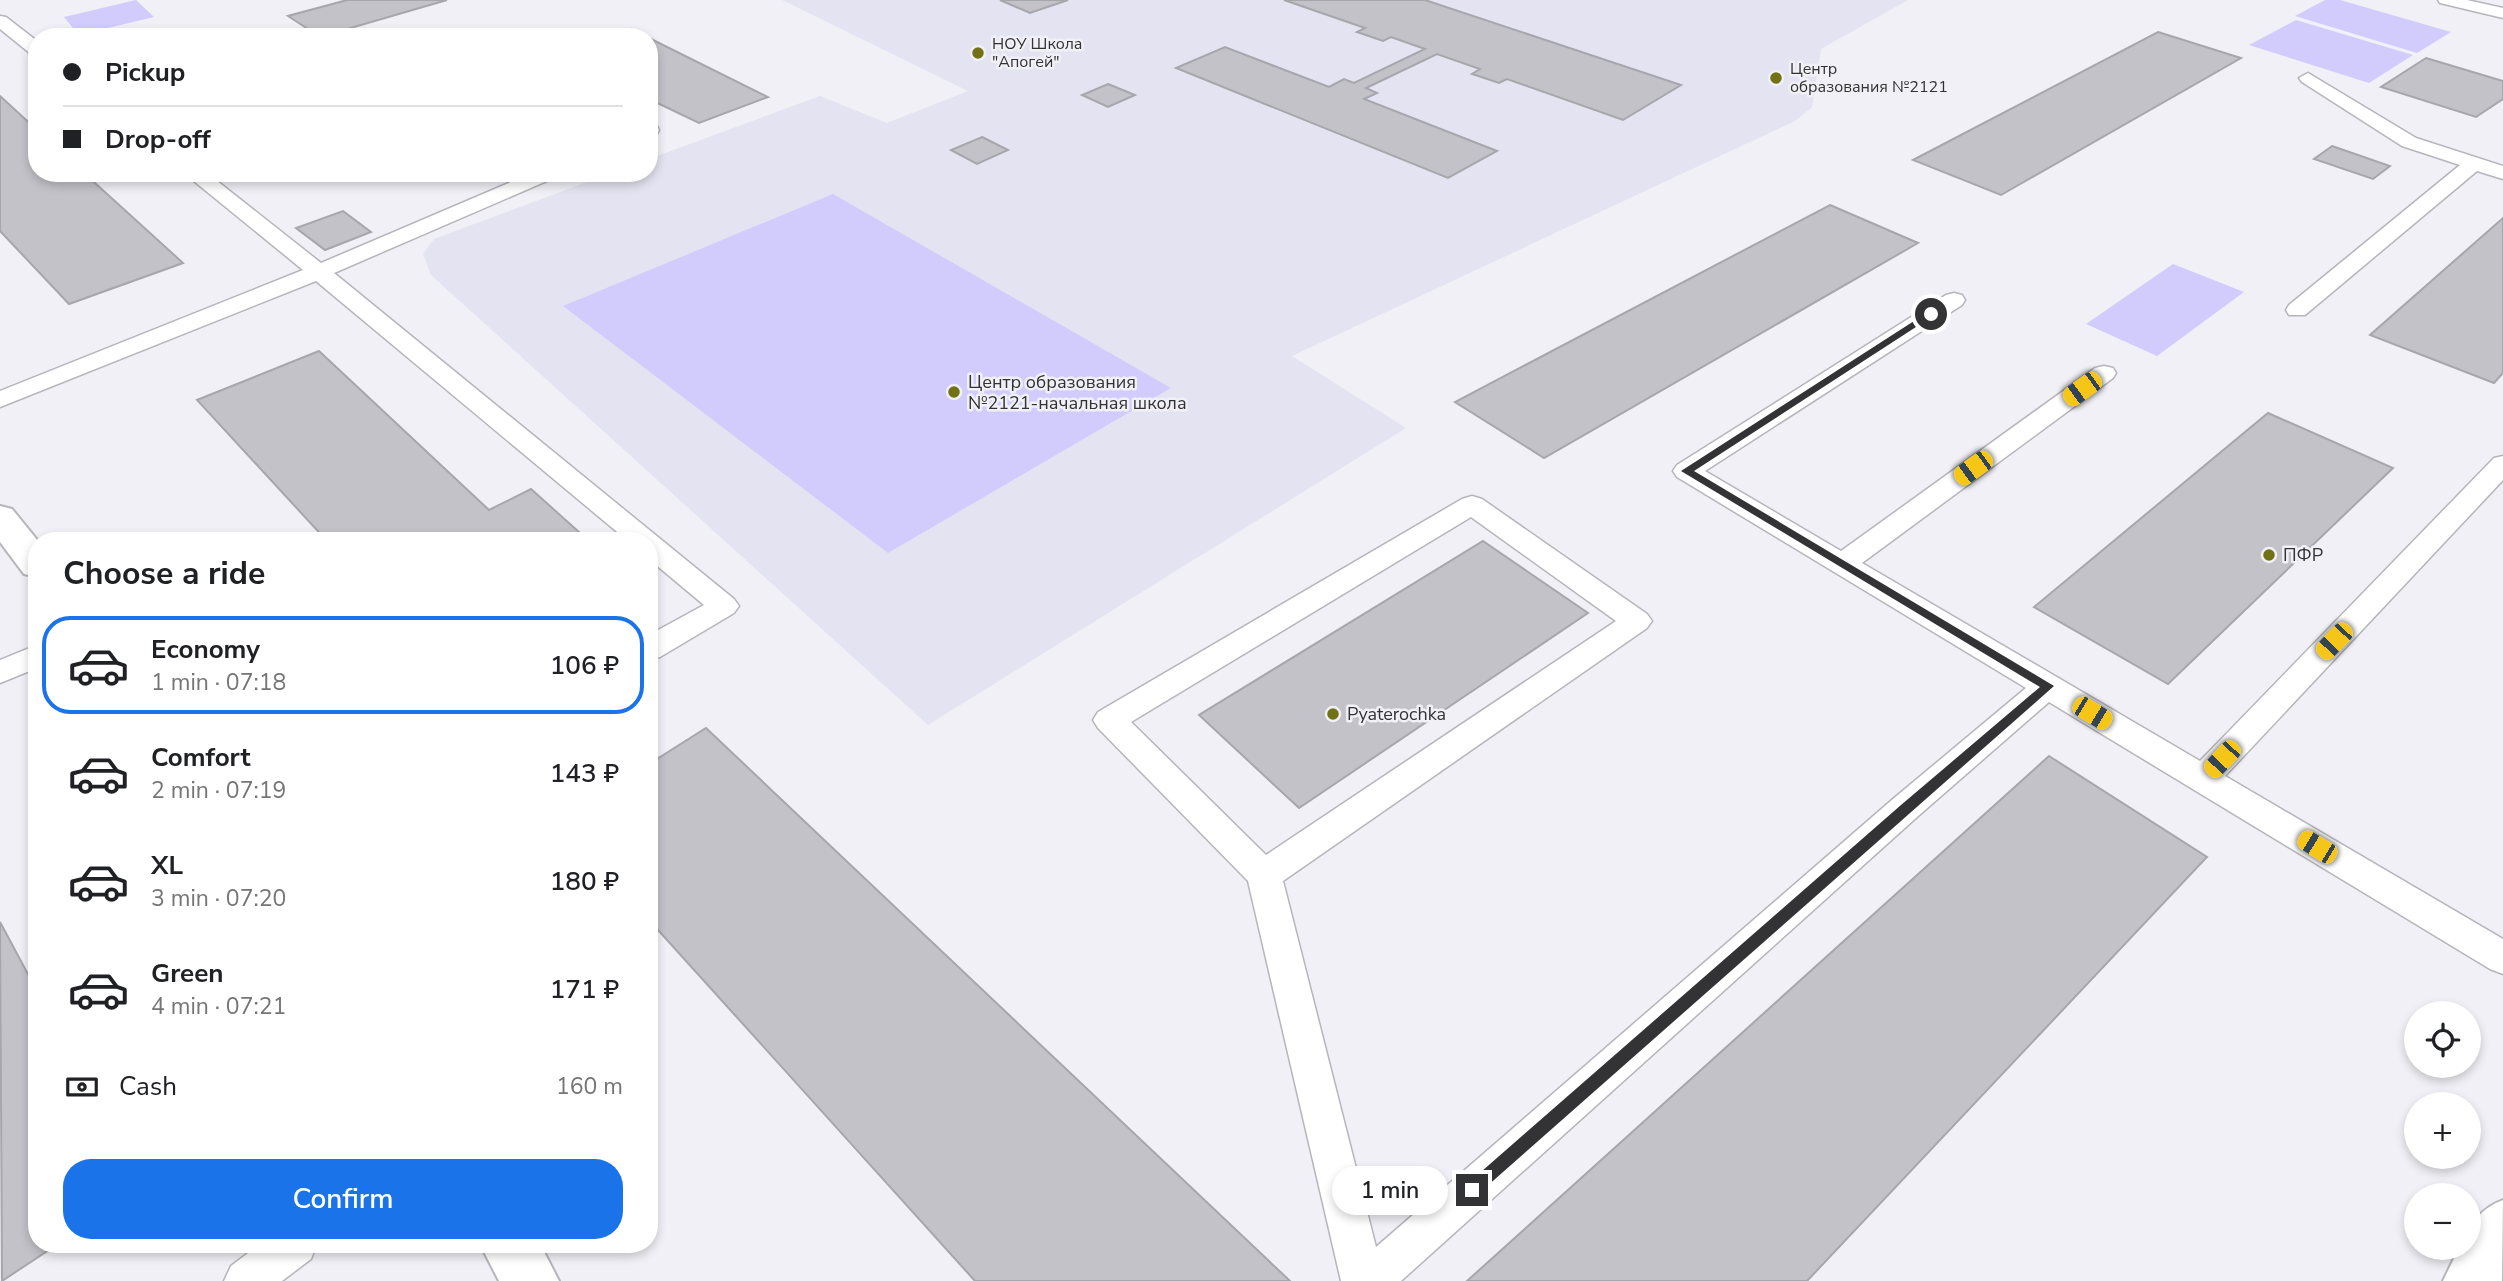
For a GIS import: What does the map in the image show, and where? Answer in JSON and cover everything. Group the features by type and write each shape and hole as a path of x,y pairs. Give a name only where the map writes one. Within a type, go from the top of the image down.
{"main road":[{"path":"0,517 28,553"},
{"path":"2471,1281 2503,1227"},
{"path":"513,1253 531,1281"}],"lane":[{"path":"2446,0 2503,13"},
{"path":"0,21 28,43"},
{"path":"2308,78 2409,142 2503,173"},
{"path":"2297,310 2475,163"},
{"path":"205,182 635,532"},
{"path":"0,400 319,272 528,182"},
{"path":"1954,300 1686,471 2503,958"},
{"path":"1842,564 2104,373"},
{"path":"2203,779 2503,464"},
{"path":"1264,875 1637,621 1472,505 1109,719 1264,875 1366,1281 2048,686"},
{"path":"658,551 724,606 658,644"},
{"path":"0,672 28,660"},
{"path":"246,1281 284,1253"}],"shaded area":[{"path":"136,0 154,17 108,28 73,28 64,17"},
{"name":"Центр образования №2121-начальная школа","path":"782,0 1908,0 1821,49 1812,107 1795,121 1292,356 1406,428 928,725 431,275 423,254 434,239 587,182 658,182 658,156 820,96 887,123 968,91"},
{"path":"2325,0 2340,0 2451,32 2417,53 2295,16"},
{"path":"2296,20 2413,55 2369,83 2249,45"},
{"path":"833,194 1171,388 888,553 563,306"},
{"path":"2173,264 2244,292 2157,356 2086,324"}],"building":[{"path":"347,0 447,0 351,28 306,28 288,16"},
{"path":"1000,0 1068,0 1030,13"},
{"path":"1284,0 1425,0 1681,85 1623,120 1507,79 1499,83 1472,74 1480,69 1437,54 1366,88 1377,93 1364,99 1497,151 1448,178 1176,68 1225,47 1329,87 1344,79 1354,83 1425,49 1391,37 1383,41 1357,32 1365,28"},
{"path":"2158,32 2241,58 2001,195 1913,160"},
{"path":"658,42 768,97 699,123 658,103"},
{"path":"2426,58 2503,81 2503,99 2476,117 2381,87"},
{"path":"1108,84 1135,95 1108,107 1082,95"},
{"path":"0,96 28,122 28,182 94,182 183,263 69,304 0,231"},
{"path":"982,137 1008,150 977,164 951,150"},
{"path":"2332,146 2390,166 2373,179 2314,159"},
{"path":"1830,205 1918,243 1544,458 1455,402"},
{"path":"343,211 371,232 325,250 296,228"},
{"path":"2503,218 2503,373 2494,383 2370,335"},
{"path":"319,351 489,510 531,489 579,532 319,532 197,400"},
{"path":"2268,413 2393,468 2168,684 2034,607"},
{"path":"1483,541 1588,613 1299,808 1199,715"},
{"path":"706,728 1290,1281 975,1281 658,930 658,758"},
{"path":"2049,756 2207,857 1807,1281 1467,1281"},
{"path":"0,922 28,974 28,1253 44,1253 2,1281"}],"place":[{"name":"НОУ Школа \"Апогей\"","path":"978,53"},
{"name":"Центр образования №2121","path":"1776,78"},
{"name":"Центр образования №2121-начальная школа","path":"954,392"},
{"name":"ПФР","path":"2269,555"},
{"name":"Pyaterochka","path":"1333,714"}],"route":[{"path":"1472,1190 1905,808 2048,686 1686,471 1931,314"}]}
